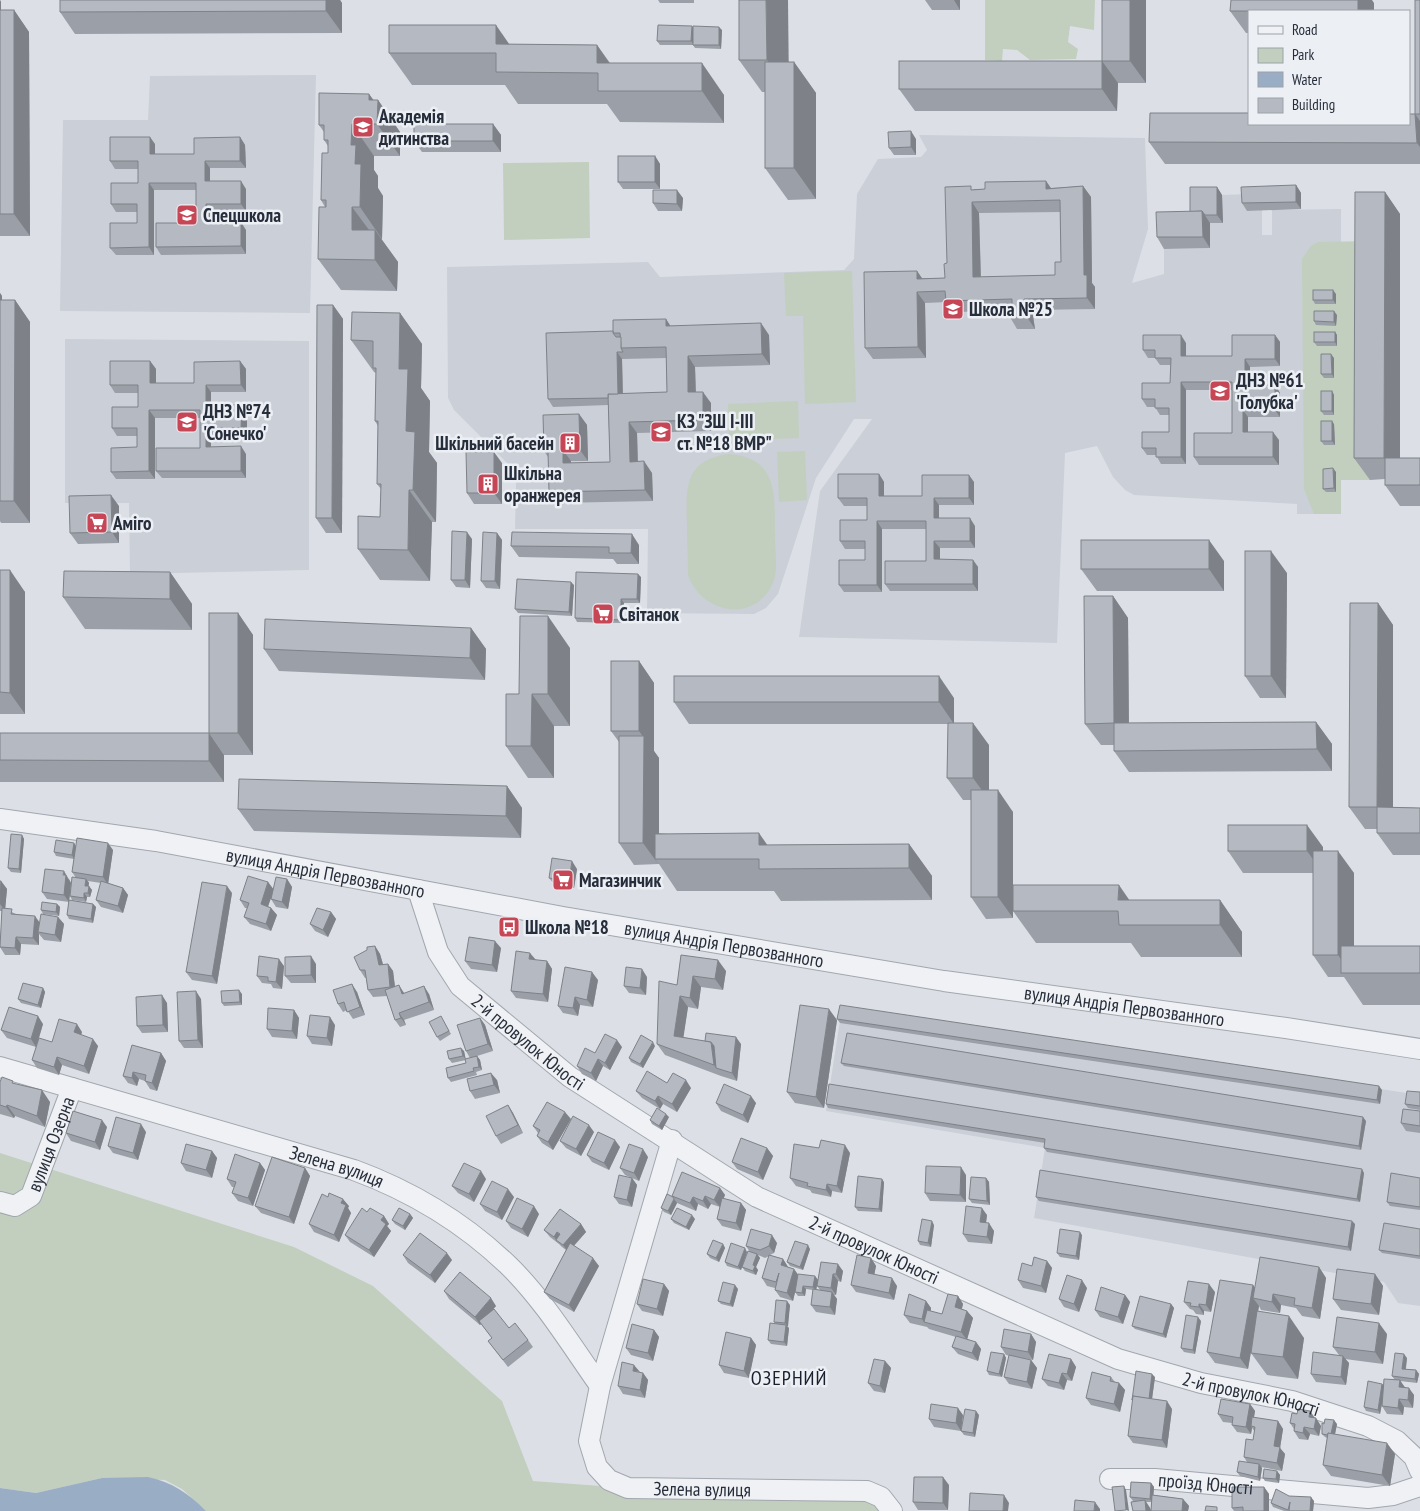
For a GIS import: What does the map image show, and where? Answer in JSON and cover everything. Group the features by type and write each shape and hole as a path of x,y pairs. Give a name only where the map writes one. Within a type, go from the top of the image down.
{"street":[{"name":"вулиця Андрія Первозванного","path":"0,819 156,841 557,916 944,981 1286,1028 1420,1050"},
{"name":"2-й провулок Юності","path":"418,890 438,952 460,986 570,1077 672,1140 757,1197 1118,1359 1201,1383 1292,1401 1368,1426 1397,1441 1414,1457 1420,1471"},
{"name":"Зелена вулиця","path":"0,1066 354,1170 387,1182 466,1231 508,1266 557,1325 600,1386"},
{"name":"вулиця Озерна","path":"0,1202 15,1206 31,1196 72,1088"},
{"name":"Зелена вулиця","path":"672,1140 600,1386 589,1441 597,1467 609,1480 628,1488 867,1491 882,1497 892,1511"},
{"name":"проїзд Юності","path":"1110,1480 1155,1478 1368,1498 1393,1496 1420,1486"}],"shaded area":[{"name":"Спецшкола","path":"316,75 310,313 60,311 63,120 148,120 150,76"},
{"path":"919,135 1145,138 1148,229 1132,283 1164,274 1164,249 1210,248 1210,223 1223,222 1222,195 1247,194 1247,211 1262,210 1262,235 1272,235 1272,210 1341,209 1341,514 1297,514 1297,504 1134,495 1125,490 1113,477 1097,446 1065,453 1057,643 799,637 820,491 872,419 854,419 816,478 778,594 766,608 754,614 647,613 648,529 515,529 516,482 510,466 454,410 448,398 447,267 648,262 660,277 844,270 854,259 857,194 878,159 921,157 927,150"},
{"name":"ДНЗ №74 'Сонечко'","path":"65,339 309,341 309,570 130,574 129,503 65,503"},
{"path":"842,1007 1420,1095 1420,1306 1398,1303 1384,1282 1034,1218 1045,1148 826,1111"}],"green space":[{"path":"985,0 1095,0 1094,30 1070,26 1068,42 1078,49 1076,59 1030,60 1017,50 1003,49 1002,61 985,60"},
{"path":"589,162 590,238 504,240 503,163"},
{"path":"1370,241 1370,480 1341,480 1341,514 1314,514 1304,489 1302,259 1311,246 1318,242"},
{"path":"852,271 856,402 805,404 803,316 786,316 784,273"},
{"path":"798,401 799,438 729,441 728,404"},
{"path":"805,451 807,500 779,502 777,452"},
{"path":"729,454 746,457 758,463 766,472 774,495 775,509 776,563 773,582 762,599 751,606 739,609 727,609 715,605 704,598 694,588 688,575 687,498 691,477 703,462 714,457"},
{"path":"0,1153 294,1247 373,1286 502,1401 533,1481 628,1488 867,1491 892,1511 206,1511 182,1489 165,1480 102,1478 36,1493 0,1488"}],"water":[{"path":"148,1477 179,1489 206,1511 0,1511 0,1488 36,1493 102,1478"}],"building":[{"path":"60,0 326,0 326,11 60,12"},
{"path":"739,0 766,0 767,60 739,60"},
{"path":"1102,0 1130,0 1130,61 1102,61"},
{"path":"1231,0 1358,0 1358,10 1230,11"},
{"path":"1415,0 1420,0 1420,114 1415,114"},
{"path":"0,10 14,10 14,214 0,214"},
{"path":"389,25 496,25 496,44 597,45 597,63 702,63 702,91 598,91 598,73 496,72 496,53 389,53"},
{"path":"658,25 692,26 691,41 657,41"},
{"path":"693,26 719,27 719,45 693,45"},
{"path":"899,61 1102,61 1102,89 899,89"},
{"path":"765,62 794,62 794,168 765,168"},
{"path":"319,93 369,94 369,100 378,100 377,124 352,124 351,145 356,145 355,164 361,164 360,207 352,207 352,230 375,230 375,260 318,259 319,207 326,207 326,200 321,200 322,153 328,153 328,140 324,140 324,125 319,125"},
{"path":"1150,113 1248,113 1248,125 1410,125 1410,114 1415,114 1417,143 1149,142"},
{"path":"414,124 493,124 493,141 414,141"},
{"path":"911,131 911,147 889,148 888,132"},
{"path":"110,137 150,137 150,154 194,154 194,138 240,137 240,161 205,161 205,181 241,181 241,204 206,204 206,222 241,222 241,246 156,247 156,223 196,223 196,183 149,183 149,247 110,248 110,223 137,223 137,204 111,204 111,183 138,183 138,161 110,161"},
{"path":"618,156 655,156 655,182 618,182"},
{"path":"1046,181 1046,189 1083,186 1084,275 1087,275 1087,298 1024,299 1027,317 1010,317 1012,299 946,301 945,291 917,292 918,347 865,348 864,272 917,271 917,279 945,278 944,264 947,263 945,187 971,186 971,190 985,189 985,182","holes":["1060,200 1061,262 1055,262 1055,275 973,277 972,202"]},
{"path":"1296,185 1296,202 1242,203 1241,187"},
{"path":"1190,187 1217,187 1217,215 1205,215 1202,211 1190,212"},
{"path":"653,190 677,190 677,204 653,203"},
{"path":"1355,192 1385,192 1384,458 1354,458"},
{"path":"1202,211 1203,237 1157,237 1156,212"},
{"path":"1313,290 1333,290 1333,300 1313,300"},
{"path":"0,300 15,300 14,501 0,501"},
{"path":"317,305 333,305 332,518 316,518"},
{"path":"1314,311 1334,311 1334,322 1314,321"},
{"path":"352,312 400,313 399,369 408,369 406,431 415,432 413,490 409,490 408,550 358,549 358,516 380,517 381,484 377,484 378,421 375,421 376,368 373,368 373,341 351,340"},
{"path":"666,319 666,326 761,323 762,354 688,356 688,392 703,392 703,420 629,422 630,462 644,461 645,490 549,492 548,451 544,451 543,415 579,414 580,450 563,450 563,463 610,462 608,394 667,392 666,347 621,348 620,333 613,333 613,320"},
{"path":"613,331 616,337 621,337 623,352 617,352 618,394 608,394 608,398 548,399 546,333"},
{"path":"1314,332 1335,332 1335,342 1314,342"},
{"path":"1143,335 1181,335 1181,356 1232,356 1232,335 1275,335 1275,359 1245,359 1245,385 1275,385 1275,410 1243,410 1243,432 1273,432 1273,457 1194,457 1194,433 1232,433 1232,382 1181,382 1181,457 1156,457 1156,448 1142,448 1142,432 1169,432 1169,408 1155,408 1155,399 1142,399 1142,383 1170,383 1171,358 1155,358 1155,350 1143,350"},
{"path":"1321,354 1331,354 1332,374 1321,374"},
{"path":"110,361 150,361 150,383 194,383 194,362 240,361 241,385 206,385 206,405 242,405 241,428 206,428 206,447 241,446 241,471 156,471 156,448 200,448 200,410 149,410 149,471 111,472 111,448 137,447 137,428 112,428 112,407 138,407 138,385 110,385"},
{"path":"1321,391 1332,391 1332,411 1321,411"},
{"path":"1321,421 1332,421 1332,441 1321,441"},
{"path":"466,452 494,452 494,493 467,493"},
{"path":"1385,458 1420,458 1420,485 1385,485"},
{"path":"1333,468 1334,488 1323,489 1323,469"},
{"path":"838,474 879,474 879,496 922,496 922,475 969,475 969,498 934,498 934,518 970,518 970,541 934,541 934,559 973,560 973,584 885,584 885,561 926,561 926,521 877,521 877,585 839,585 839,560 865,560 865,541 840,541 840,520 867,520 867,498 838,498"},
{"path":"111,495 112,532 70,533 69,496"},
{"path":"452,531 467,532 465,580 451,580"},
{"path":"483,532 497,533 495,581 481,581"},
{"path":"512,532 632,534 631,553 609,553 609,547 511,546"},
{"path":"1081,540 1209,540 1209,569 1081,569"},
{"path":"1245,551 1271,551 1271,676 1245,676"},
{"path":"0,570 10,570 10,693 0,692"},
{"path":"64,571 170,572 170,599 63,597"},
{"path":"576,572 638,574 637,599 621,599 621,620 575,618"},
{"path":"517,579 571,582 569,612 515,609"},
{"path":"1084,596 1113,596 1114,723 1085,724"},
{"path":"1350,603 1378,603 1377,807 1349,807"},
{"path":"209,613 238,613 238,733 209,733"},
{"path":"520,616 548,616 548,694 532,694 531,746 506,746 506,694 519,694"},
{"path":"265,619 471,628 470,658 264,649"},
{"path":"611,661 639,661 639,731 611,731"},
{"path":"674,676 939,676 939,702 674,702"},
{"path":"1316,722 1317,749 1114,751 1114,723"},
{"path":"948,723 973,723 973,778 947,778"},
{"path":"0,733 209,733 209,761 0,760"},
{"path":"619,736 644,736 643,843 619,843"},
{"path":"239,779 507,786 506,816 238,809"},
{"path":"971,790 998,790 998,897 971,897"},
{"path":"1377,807 1420,808 1420,833 1377,833"},
{"path":"1228,825 1307,825 1307,851 1228,851"},
{"path":"759,833 759,845 909,844 909,868 759,869 759,859 655,859 655,834"},
{"path":"11,834 22,835 19,869 8,868"},
{"path":"77,838 108,843 103,877 72,872"},
{"path":"56,840 74,843 72,855 54,852"},
{"path":"1313,851 1338,851 1338,955 1313,955"},
{"path":"552,858 572,861 569,881 549,878"},
{"path":"45,869 64,871 63,875 66,875 64,895 42,892"},
{"path":"248,876 268,882 261,904 271,908 266,924 244,917 249,903 240,900"},
{"path":"72,877 86,879 85,886 89,886 88,893 84,893 84,898 70,896"},
{"path":"276,877 287,879 282,902 271,899"},
{"path":"101,881 123,888 118,906 96,900"},
{"path":"202,882 227,886 212,976 186,972"},
{"path":"1013,885 1119,885 1118,900 1220,900 1220,925 1119,925 1118,911 1013,911"},
{"path":"69,900 93,904 91,919 67,915"},
{"path":"42,902 57,904 56,912 41,910"},
{"path":"2,908 12,909 11,914 35,916 33,938 16,937 15,948 0,947"},
{"path":"317,908 331,912 323,930 310,924"},
{"path":"41,914 58,917 55,935 38,932"},
{"path":"469,937 495,941 492,965 465,961"},
{"path":"375,946 379,965 388,964 390,987 368,990 365,970 360,970 354,957 367,950 367,947"},
{"path":"1341,946 1420,946 1420,973 1341,973"},
{"path":"516,951 530,953 529,959 547,961 543,994 511,991"},
{"path":"681,955 718,960 715,979 693,976 690,998 680,996 674,1036 711,1042 714,1065 657,1044 659,981 677,985"},
{"path":"259,956 279,959 276,982 268,981 268,977 257,976"},
{"path":"311,956 311,975 285,976 285,957"},
{"path":"565,967 592,972 587,1000 575,997 573,1008 558,1006"},
{"path":"626,967 642,969 640,988 624,986"},
{"path":"23,983 43,988 38,1005 18,999"},
{"path":"352,984 360,1007 347,1012 344,1002 338,1004 333,990"},
{"path":"399,985 402,994 424,986 429,1002 399,1013 401,1018 395,1020 385,990"},
{"path":"239,990 240,1002 222,1003 221,991"},
{"path":"196,991 198,1040 179,1041 177,992"},
{"path":"162,995 163,1025 137,1026 136,997"},
{"path":"800,1005 829,1009 816,1097 787,1092"},
{"path":"840,1005 1379,1086 1377,1100 837,1019"},
{"path":"9,1007 38,1016 31,1039 1,1030"},
{"path":"268,1008 294,1010 292,1031 267,1029"},
{"path":"310,1015 330,1017 327,1038 307,1036"},
{"path":"441,1016 449,1031 437,1037 429,1022"},
{"path":"480,1018 488,1044 466,1051 457,1025"},
{"path":"59,1019 77,1024 74,1032 93,1039 84,1066 57,1057 54,1067 32,1060 39,1038 52,1042"},
{"path":"706,1033 736,1037 732,1073 716,1068 714,1046 711,1042 705,1041"},
{"path":"847,1033 1363,1117 1359,1146 841,1063"},
{"path":"605,1034 617,1040 605,1063 598,1059 591,1073 577,1066 585,1048 595,1053"},
{"path":"641,1035 653,1042 640,1064 629,1058"},
{"path":"132,1045 161,1053 152,1083 145,1081 146,1075 133,1072 132,1078 123,1076"},
{"path":"461,1048 463,1056 449,1059 447,1051"},
{"path":"477,1056 479,1067 473,1068 474,1071 448,1078 446,1068 466,1063 465,1059"},
{"path":"647,1071 667,1083 673,1073 686,1080 672,1104 658,1096 655,1101 636,1091"},
{"path":"491,1073 494,1085 470,1091 467,1079"},
{"path":"2,1077 13,1081 12,1083 42,1090 37,1116 7,1105 6,1107 0,1105 0,1082"},
{"path":"724,1084 751,1096 743,1115 716,1103"},
{"path":"829,1084 1362,1169 1357,1199 1044,1148 1045,1139 826,1104"},
{"path":"1407,1091 1420,1092 1420,1106 1405,1104"},
{"path":"547,1102 565,1112 548,1142 537,1136 540,1130 533,1126"},
{"path":"508,1105 518,1125 496,1136 486,1116"},
{"path":"657,1108 666,1114 659,1126 650,1120"},
{"path":"1403,1109 1420,1111 1420,1126 1401,1123"},
{"path":"73,1111 102,1120 95,1142 66,1133"},
{"path":"573,1116 589,1125 576,1149 560,1141"},
{"path":"116,1117 141,1124 133,1153 108,1146"},
{"path":"598,1132 615,1140 604,1163 587,1155"},
{"path":"741,1138 767,1148 758,1172 732,1162"},
{"path":"821,1140 845,1145 837,1186 827,1184 826,1190 807,1186 808,1183 790,1178 794,1144 819,1148"},
{"path":"186,1144 212,1151 206,1170 181,1163"},
{"path":"629,1144 643,1149 634,1173 620,1168"},
{"path":"235,1154 260,1163 248,1198 232,1193 236,1182 227,1179"},
{"path":"272,1157 305,1168 289,1217 255,1206"},
{"path":"464,1163 481,1171 469,1194 452,1186"},
{"path":"926,1166 961,1167 960,1195 925,1193"},
{"path":"1040,1170 1352,1221 1348,1247 1036,1197"},
{"path":"682,1172 720,1188 714,1200 705,1196 703,1201 693,1197 690,1203 672,1196"},
{"path":"1391,1173 1420,1178 1420,1207 1387,1202"},
{"path":"619,1175 632,1178 627,1200 614,1197"},
{"path":"858,1176 882,1179 879,1209 855,1207"},
{"path":"971,1177 986,1178 987,1201 969,1199"},
{"path":"492,1181 508,1189 497,1212 480,1204"},
{"path":"329,1193 343,1199 341,1203 346,1205 334,1235 309,1224 322,1194 328,1197"},
{"path":"667,1194 674,1199 668,1211 661,1208"},
{"path":"517,1198 534,1206 522,1229 506,1221"},
{"path":"722,1198 741,1203 736,1223 717,1219"},
{"path":"966,1206 982,1208 980,1222 989,1223 987,1237 963,1234"},
{"path":"362,1208 367,1212 370,1208 384,1216 381,1220 386,1224 369,1250 345,1235"},
{"path":"399,1208 410,1214 403,1226 392,1220"},
{"path":"677,1208 692,1215 686,1227 671,1219"},
{"path":"560,1209 581,1224 563,1245 556,1240 560,1234 557,1232 554,1237 544,1230"},
{"path":"922,1219 932,1221 928,1243 918,1241"},
{"path":"1384,1223 1420,1229 1420,1256 1379,1250"},
{"path":"751,1229 772,1235 769,1246 760,1250 746,1246"},
{"path":"1060,1229 1080,1232 1076,1256 1057,1253"},
{"path":"420,1233 447,1253 430,1275 403,1255"},
{"path":"713,1240 723,1244 716,1258 707,1254"},
{"path":"795,1241 808,1245 800,1267 787,1262"},
{"path":"570,1243 593,1258 569,1305 544,1292"},
{"path":"731,1243 745,1248 738,1267 725,1262"},
{"path":"748,1251 757,1254 753,1271 742,1267"},
{"path":"769,1255 783,1259 781,1265 794,1269 787,1293 775,1290 779,1273 776,1282 762,1278"},
{"path":"857,1255 871,1258 868,1273 892,1278 889,1293 851,1285"},
{"path":"1034,1257 1047,1261 1041,1286 1018,1280 1022,1263 1032,1266"},
{"path":"1260,1257 1319,1267 1312,1308 1294,1305 1295,1298 1273,1294 1272,1302 1253,1298"},
{"path":"821,1262 838,1264 836,1274 833,1274 831,1288 817,1286"},
{"path":"1337,1269 1375,1274 1371,1304 1333,1299"},
{"path":"460,1272 491,1298 475,1317 444,1291"},
{"path":"798,1274 815,1276 813,1287 803,1286 802,1293 795,1292"},
{"path":"1067,1275 1082,1280 1074,1304 1059,1299"},
{"path":"643,1279 664,1284 657,1309 637,1304"},
{"path":"1220,1280 1253,1285 1240,1358 1207,1352"},
{"path":"1188,1281 1209,1284 1206,1305 1199,1304 1199,1307 1190,1306 1191,1303 1184,1302"},
{"path":"723,1282 735,1285 730,1304 718,1301"},
{"path":"1101,1287 1125,1295 1118,1317 1095,1310"},
{"path":"813,1289 832,1292 830,1307 811,1305"},
{"path":"909,1294 926,1301 922,1319 904,1315"},
{"path":"948,1294 958,1296 955,1307 967,1311 961,1332 924,1322 927,1310 942,1314"},
{"path":"1140,1296 1171,1304 1163,1334 1132,1326"},
{"path":"776,1300 787,1301 785,1323 774,1322"},
{"path":"494,1309 509,1328 515,1323 528,1340 503,1360 488,1341 492,1338 479,1321"},
{"path":"1257,1311 1289,1316 1283,1357 1251,1353"},
{"path":"1186,1315 1198,1317 1193,1350 1181,1348"},
{"path":"1337,1317 1379,1323 1375,1352 1333,1347"},
{"path":"770,1323 786,1325 784,1342 768,1340"},
{"path":"632,1324 654,1330 648,1353 626,1348"},
{"path":"1004,1329 1031,1334 1028,1352 1001,1347"},
{"path":"726,1332 751,1338 744,1371 719,1365"},
{"path":"956,1336 976,1342 972,1353 952,1347"},
{"path":"991,1352 1004,1354 999,1374 987,1371"},
{"path":"1313,1352 1343,1356 1341,1377 1311,1374"},
{"path":"1395,1353 1404,1354 1402,1369 1416,1370 1415,1379 1392,1376"},
{"path":"1049,1354 1071,1359 1067,1374 1062,1373 1059,1383 1042,1379"},
{"path":"1009,1355 1031,1360 1027,1382 1004,1377"},
{"path":"874,1359 885,1361 880,1386 868,1383"},
{"path":"622,1362 634,1365 633,1371 643,1373 640,1390 618,1386"},
{"path":"1136,1371 1152,1374 1149,1399 1133,1396 1132,1400"},
{"path":"1092,1372 1111,1377 1110,1381 1119,1383 1114,1404 1086,1398"},
{"path":"1384,1379 1400,1380 1399,1387 1409,1388 1408,1400 1399,1399 1398,1408 1382,1406"},
{"path":"1368,1381 1382,1384 1378,1410 1364,1407"},
{"path":"1133,1396 1167,1401 1162,1440 1128,1436"},
{"path":"1221,1399 1250,1404 1246,1427 1232,1425 1233,1417 1218,1414"},
{"path":"931,1404 958,1408 956,1423 929,1419"},
{"path":"965,1409 976,1411 973,1433 961,1431"},
{"path":"1298,1409 1310,1411 1309,1417 1316,1418 1314,1429 1304,1427 1303,1433 1294,1431 1295,1424 1290,1423 1292,1413 1297,1414"},
{"path":"1252,1417 1278,1421 1274,1446 1280,1447 1277,1463 1244,1457 1246,1439 1253,1440 1255,1427 1251,1426"},
{"path":"1325,1419 1334,1420 1331,1434 1328,1433 1328,1435 1322,1434 1322,1423 1324,1424"},
{"path":"1328,1433 1387,1443 1382,1475 1323,1465"},
{"path":"1239,1461 1259,1464 1258,1477 1237,1472"},
{"path":"1264,1469 1277,1471 1276,1479 1263,1478"},
{"path":"914,1477 943,1477 943,1503 913,1502"},
{"path":"1131,1482 1151,1483 1150,1499 1130,1497"},
{"path":"1124,1486 1126,1510 1115,1511 1112,1487"},
{"path":"1232,1487 1264,1487 1264,1511 1243,1511 1243,1507 1232,1508"},
{"path":"1276,1489 1289,1496 1311,1497 1310,1511 1289,1511 1290,1502 1288,1510 1271,1503"},
{"path":"970,1493 1004,1495 1003,1511 969,1511"},
{"path":"1152,1495 1183,1499 1182,1511 1151,1511"},
{"path":"1075,1500 1095,1502 1094,1511 1074,1511"},
{"path":"1145,1500 1146,1511 1133,1511 1131,1502"},
{"path":"1206,1506 1217,1507 1217,1511 1205,1511"}],"place":[{"name":"Академія дитинства","path":"363,127"},
{"name":"Спецшкола","path":"187,215"},
{"name":"Школа №25","path":"953,309"},
{"name":"ДНЗ №61 'Голубка'","path":"1220,391"},
{"name":"ДНЗ №74 'Сонечко'","path":"187,422"},
{"name":"КЗ \"ЗШ І-ІІІ ст. №18 ВМР\"","path":"661,432"},
{"name":"Шкільний басейн","path":"570,443"},
{"name":"Шкільна оранжерея","path":"488,484"},
{"name":"Аміго","path":"97,523"},
{"name":"Світанок","path":"603,614"},
{"name":"Магазинчик","path":"563,880"},
{"name":"Школа №18","path":"509,927"}],"district":[{"name":"ОЗЕРНИЙ","path":"789,1378"}]}
